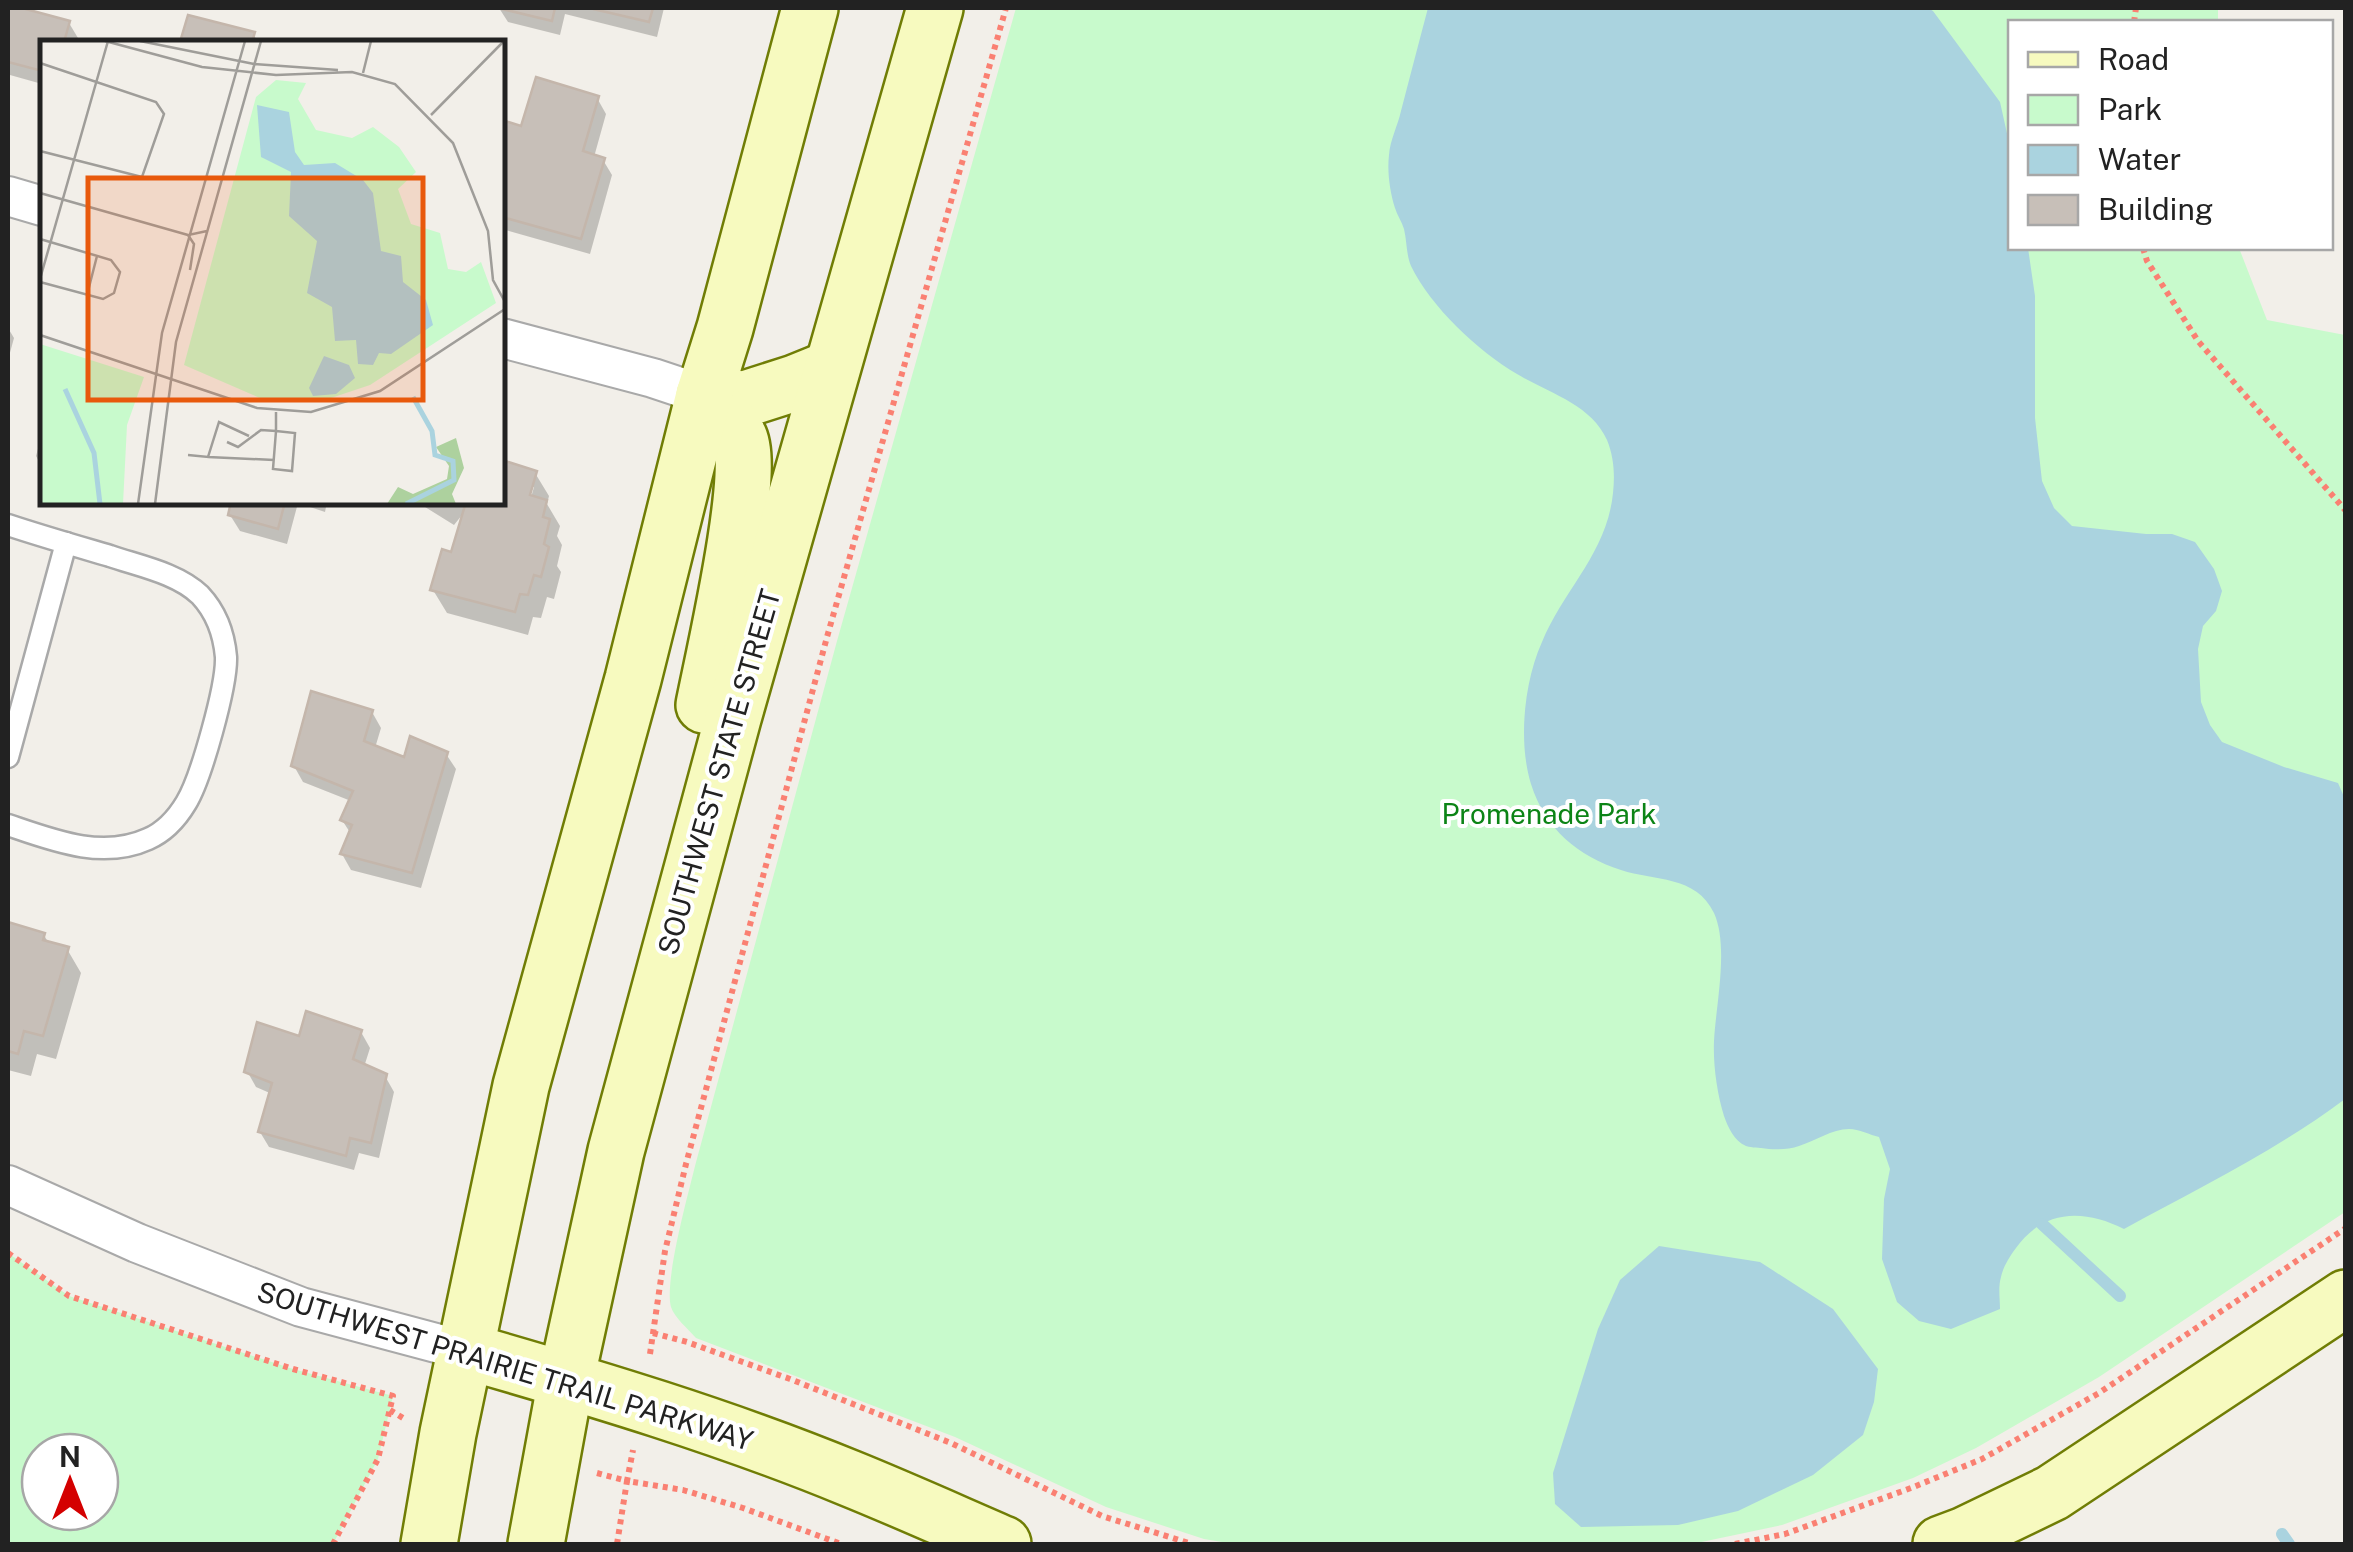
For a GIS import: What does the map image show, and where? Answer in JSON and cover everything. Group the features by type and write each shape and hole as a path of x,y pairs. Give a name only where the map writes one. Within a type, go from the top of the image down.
{"main road":[{"path":"429,1544 448,1433 521,1086 810,8"},
{"name":"SOUTHWEST STATE STREET","path":"536,1544 566,1380 616,1152 674,930 935,8"},
{"path":"704,395 744,399 832,368"},
{"path":"674,930 691,771 744,484 740,438 704,395"},
{"path":"1941,1544 2052,1493 2346,1298"},
{"name":"SOUTHWEST PRAIRIE TRAIL PARKWAY","path":"466,1351 738,1436 830,1470 1004,1544"}],"street":[{"path":"8,196 40,205"},
{"path":"505,339 704,395"},
{"name":"SOUTHWEST PRAIRIE TRAIL PARKWAY","path":"8,1184 137,1244 301,1307 466,1351"}],"lane":[{"path":"8,526 160,572 195,591 215,612 224,642 225,672 193,790 160,833 134,844 91,849 8,825"},
{"path":"8,757 66,543"}],"path":[{"path":"649,1363 665,1251 701,1108 827,637 1006,8"},
{"path":"2143,250 2198,341 2346,511"},
{"path":"1735,1544 1785,1534 1982,1459 2099,1394 2346,1228"},
{"path":"8,1253 69,1296 279,1364 393,1396 378,1459 333,1544"},
{"path":"653,1333 790,1379 951,1444 1102,1516 1192,1544"},
{"path":"617,1544 629,1470"},
{"path":"611,1477 683,1490 840,1544"}],"green space":[{"name":"Promenade Park","path":"1016,8 2221,8 2218,20 2008,20 2008,250 2240,250 2267,320 2345,335 2345,1212 2099,1377 1976,1448 1913,1478 1782,1525 1692,1544 1234,1544 1204,1539 1106,1507 955,1437 696,1338 671,1307 671,1278 682,1217 837,641"},
{"path":"8,1253 69,1296 293,1369 393,1396 378,1459 333,1544 8,1544"}],"water":[{"path":"1428,8 1933,11 2000,102 2008,138 2008,250 2028,250 2035,296 2035,418 2042,481 2054,508 2072,526 2172,534 2195,542 2214,569 2222,591 2216,611 2203,626 2198,649 2201,702 2210,725 2222,742 2338,783 2345,799 2345,1099 2265,1152 2124,1229 2080,1216 2066,1216 2039,1226 2027,1235 2005,1266 2000,1309 1951,1329 1919,1321 1897,1302 1882,1259 1884,1199 1890,1169 1879,1137 1843,1130 1795,1147 1775,1149 1747,1146 1735,1137 1724,1116 1715,1069 1721,942 1714,913 1697,892 1685,886 1621,870 1577,849 1545,814 1527,767 1525,712 1536,658 1551,623 1594,553 1609,514 1614,473 1607,440 1580,408 1529,381 1472,341 1420,281 1408,257 1389,175 1391,144"},
{"path":"1659,1246 1760,1262 1833,1309 1878,1369 1874,1402 1863,1435 1813,1475 1738,1511 1678,1525 1581,1527 1555,1504 1553,1473 1598,1329 1620,1280"}],"building":[{"path":"8,8 70,21 65,40 40,40 40,70 8,62"},
{"path":"498,8 555,8 552,21"},
{"path":"589,8 653,8 649,22"},
{"path":"188,15 255,32 253,40 181,40"},
{"path":"536,77 599,96 583,151 605,158 581,239 505,218 505,121 521,126"},
{"path":"505,461 537,471 530,495 547,500 543,517 550,519 544,544 549,547 541,577 534,575 528,595 520,594 515,612 430,590 442,549 451,552 465,505 505,505"},
{"path":"230,505 284,505 278,529 228,515"},
{"path":"311,691 373,710 364,741 404,757 410,736 448,752 412,873 340,854 352,825 340,820 353,791 291,766"},
{"path":"8,922 45,933 43,940 69,947 43,1036 24,1031 18,1054 8,1051"},
{"path":"306,1011 362,1030 353,1059 387,1074 371,1143 350,1138 346,1156 258,1132 272,1083 244,1072 257,1022 299,1036"}],"waterway":[{"path":"2042,1224 2120,1296"},
{"path":"2282,1534 2289,1544"}]}
